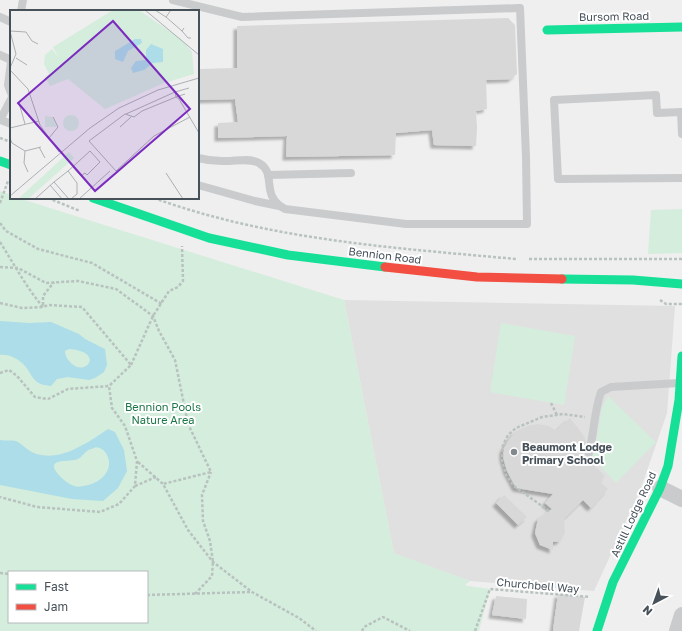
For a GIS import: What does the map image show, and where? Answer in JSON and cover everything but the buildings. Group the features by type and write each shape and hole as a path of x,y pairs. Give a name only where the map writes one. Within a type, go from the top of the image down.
{"street":[{"name":"Bursom Road","path":"547,30 682,27"},
{"path":"0,160 10,165"},
{"name":"Bennion Road","path":"96,199 209,238 288,255 372,266 477,277 633,280 682,284"},
{"name":"Astill Lodge Road","path":"597,631 613,582 660,488 668,466 679,400 682,356"},
{"path":"660,488 682,499"},
{"path":"677,631 682,615"}],"lane":[{"path":"21,10 23,0"},
{"path":"173,0 242,17 520,8 527,224 406,224 285,209 279,206 199,185"},
{"path":"0,17 10,22"},
{"path":"0,55 10,60"},
{"path":"10,69 8,85 10,91"},
{"path":"0,90 10,94"},
{"path":"682,134 681,112 657,112 656,95 554,100 558,179 682,178"},
{"path":"10,101 0,120 10,124"},
{"path":"199,158 223,162 249,160 258,163 265,168 268,175 272,199 279,206"},
{"path":"268,175 351,173"},
{"path":"589,453 594,419 601,392 611,387 680,383"}],"path":[{"path":"0,138 10,142"},
{"path":"0,203 9,178"},
{"path":"157,199 223,218 306,237 517,259"},
{"path":"0,223 6,231 38,250 92,263 162,304"},
{"path":"0,373 9,370 35,397 48,399 68,389 109,386 132,365 153,316 169,291 178,287 183,281 182,246 189,231"},
{"path":"0,242 18,268 30,292 43,307"},
{"path":"524,259 682,259"},
{"path":"0,267 18,268 46,283 78,281 116,289 153,316 159,331 176,360 188,424 211,472 202,495 203,521 210,541 213,562 212,576 195,594"},
{"path":"43,307 43,296 54,282"},
{"path":"0,303 22,308 43,307 48,304 82,308 132,365"},
{"path":"109,386 112,408 125,426 137,461 135,486"},
{"path":"551,403 557,415"},
{"path":"549,511 514,486 506,475 502,460 503,445 508,436 516,428 542,417 563,414 594,419"},
{"path":"137,461 163,484 188,530 213,562 252,592 299,618 316,631"},
{"path":"163,484 211,472"},
{"path":"0,498 37,507 100,512 120,504 135,486 156,477"},
{"name":"Churchbell Way","path":"475,631 490,588 595,598"},
{"path":"148,595 252,592"},
{"path":"362,631 364,628 383,617 410,631"}],"shaded area":[{"name":"Beaumont Lodge Primary School","path":"344,300 675,306 667,413 640,491 594,591 470,581 394,554"}],"green space":[{"name":"Bennion Pools Nature Area","path":"0,191 10,195 10,199 21,199 344,300 394,553 470,581 465,585 490,589 479,631 0,631"},
{"path":"682,209 682,253 648,254 651,210"},
{"path":"501,323 575,336 564,405 490,392"},
{"path":"608,396 656,442 616,483 592,457 595,449 602,408"}],"water":[{"path":"0,321 29,323 51,322 79,334 85,339 105,349 107,365 104,372 95,378 89,380 68,377 57,379 51,386 43,385 38,382 33,378 23,363 17,359 7,355 0,355","holes":["69,349 81,351 90,359 89,363 81,368 70,362 65,354 65,351"]},
{"path":"108,429 115,432 124,450 127,471 118,488 103,501 72,499 0,485 0,440 16,441 34,453 54,455 73,450","holes":["96,447 106,453 109,459 109,465 105,475 89,485 80,487 71,485 64,480 54,467 58,462 78,459 88,450"]}],"traffic: fast":[{"path":"547,30 682,27"},
{"path":"0,161 10,165"},
{"path":"96,199 209,238 288,255 385,267"},
{"path":"562,279 633,280 682,284"},
{"path":"597,631 613,582 660,488 668,466 679,400 682,356"}],"traffic: jam":[{"path":"385,267 477,277 562,279"}],"place":[{"name":"Beaumont Lodge Primary School","path":"514,452"}]}
